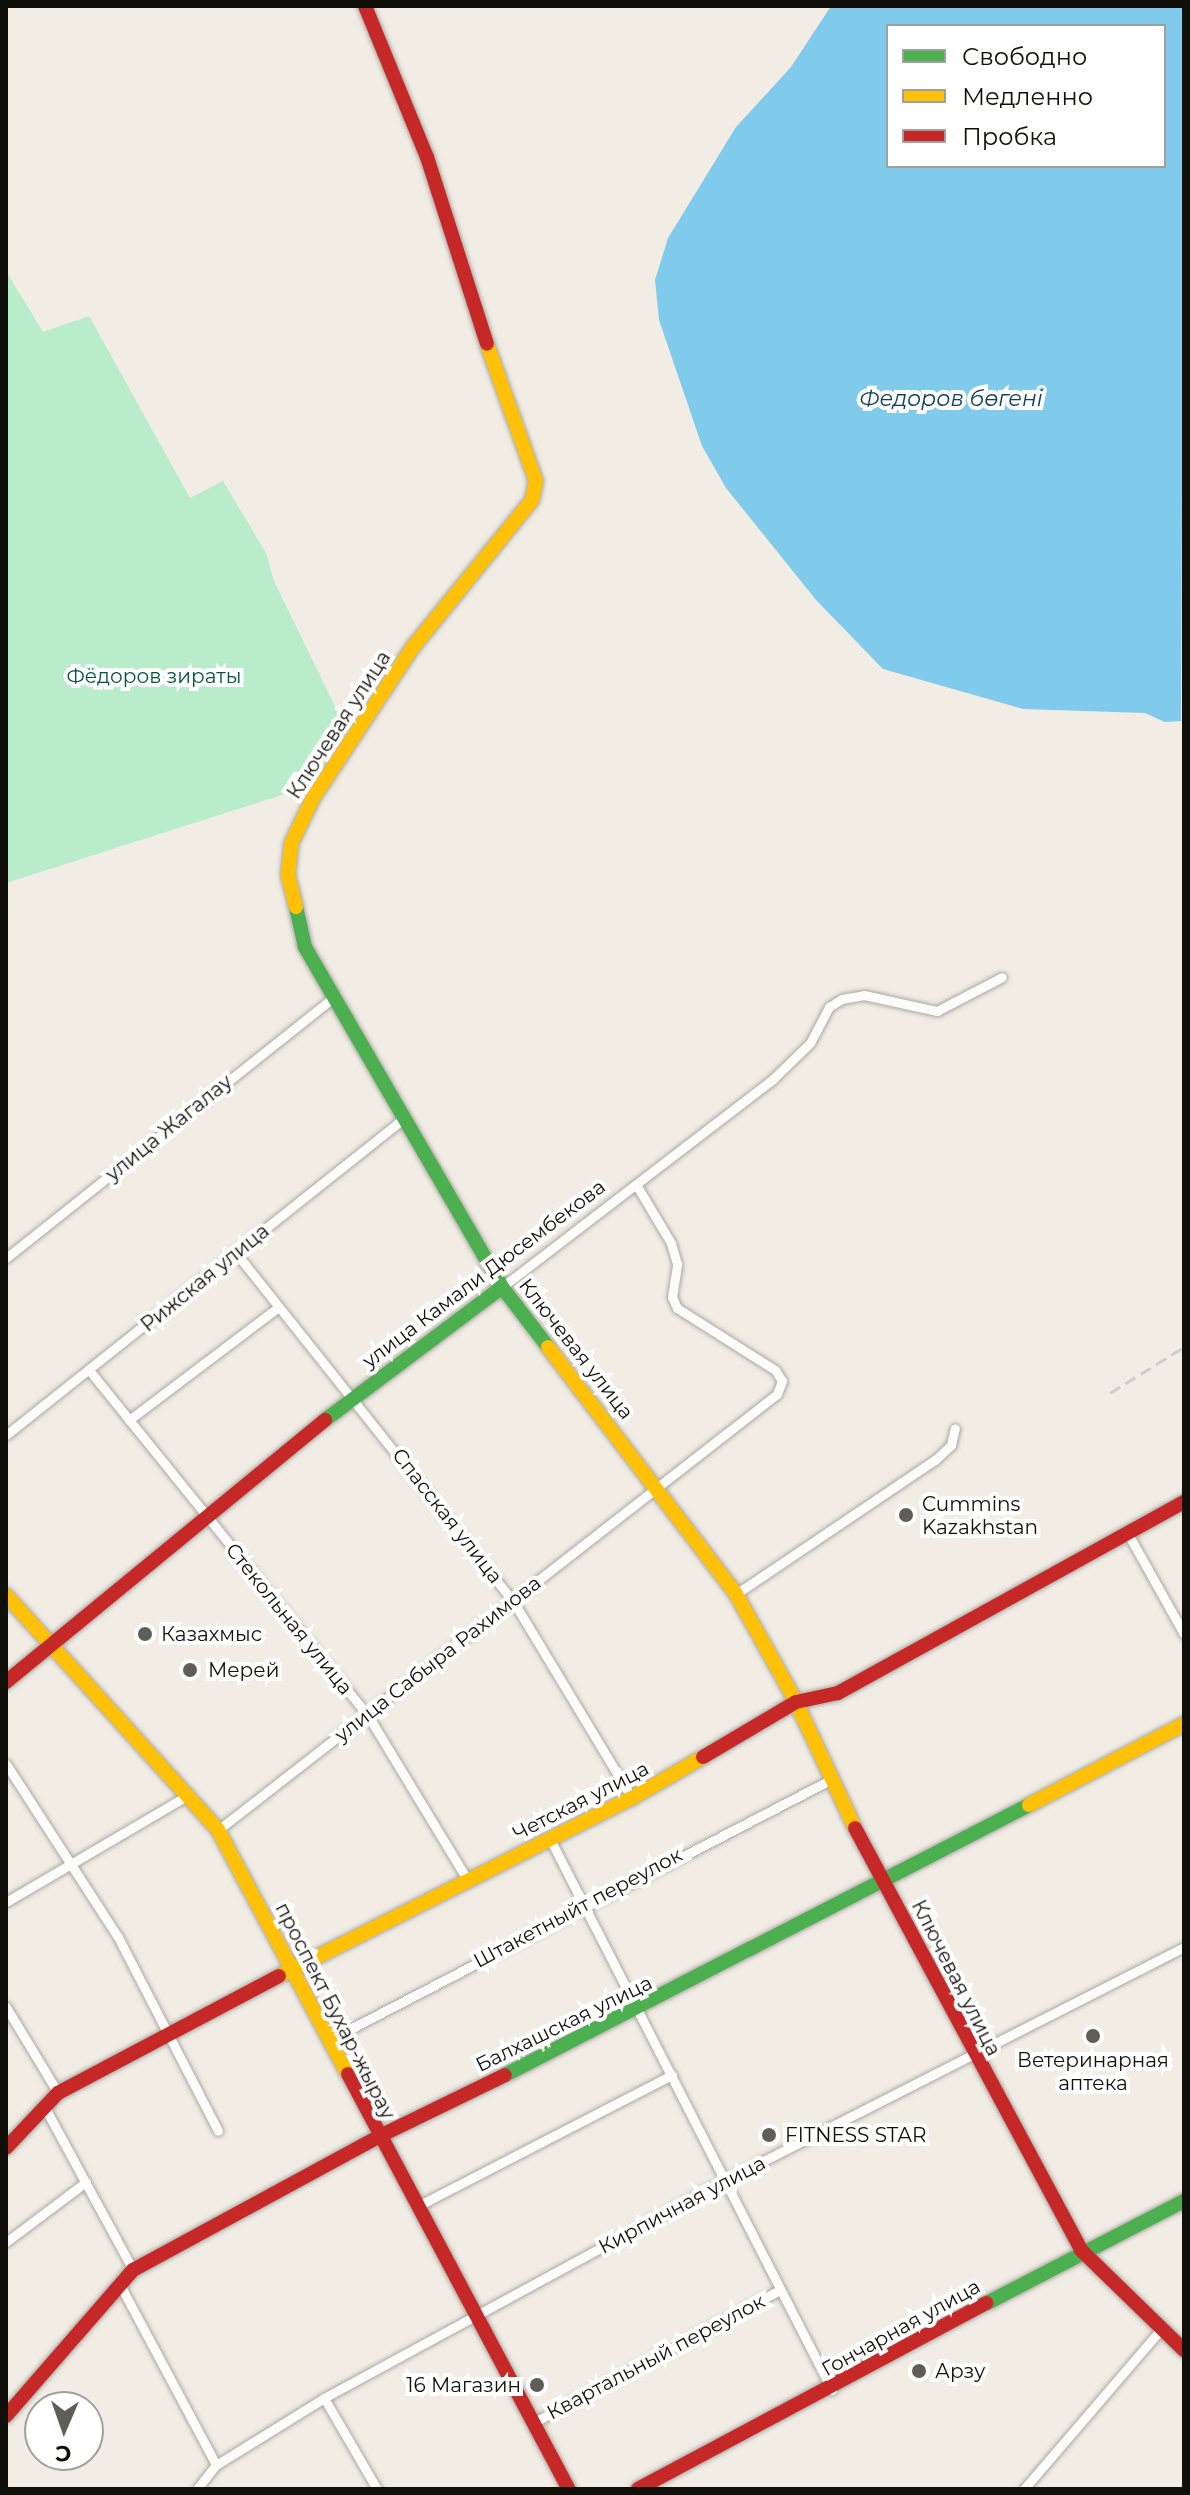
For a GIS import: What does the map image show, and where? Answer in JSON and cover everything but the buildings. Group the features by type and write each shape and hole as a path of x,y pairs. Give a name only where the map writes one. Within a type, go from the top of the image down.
{"street":[{"name":"Ключевая улица","path":"365,6 427,157 458,264 536,481 532,500 474,566 413,647 313,798 291,844 287,887 305,947 332,999 502,1287 656,1485 736,1594 783,1686 796,1702 830,1780 972,2055 1081,2250 1184,2350"},
{"name":"улица Камали Дюсембекова","path":"6,1682 55,1645 353,1397 637,1186 773,1079 810,1043 829,1007 842,999 864,995 937,1011 1002,977"},
{"name":"улица Жагалау","path":"6,1258 332,999"},
{"name":"Рижская улица","path":"6,1435 403,1119"},
{"name":"улица Сабыра Рахимова","path":"218,1830 513,1601 656,1485 767,1406 782,1381 763,1359 677,1308 672,1297 677,1264 671,1243 637,1186"},
{"name":"Спасская улица","path":"236,1253 513,1601 632,1798"},
{"path":"129,1420 277,1308"},
{"name":"Стекольная улица","path":"89,1370 367,1714 468,1881"},
{"path":"736,1594 935,1460 951,1445 955,1428"},
{"name":"Четская улица","path":"6,2148 58,2093 164,2034 632,1798 796,1702 838,1693 1184,1502"},
{"path":"1127,1532 1184,1634"},
{"name":"проспект Бухар-жырау","path":"6,1595 190,1794 218,1830 378,2137 569,2489"},
{"name":"Балхашская улица","path":"6,2416 133,2270 378,2137 638,2010 1184,1724"},
{"path":"6,1764 118,1937 164,2034 218,2131"},
{"name":"Штакетныйт переулок","path":"329,2040 830,1780"},
{"path":"6,1902 190,1794"},
{"path":"550,1839 832,2390"},
{"name":"Кирпичная улица","path":"197,2489 216,2465 324,2398 726,2180 1184,1947"},
{"path":"6,2007 58,2093"},
{"path":"416,2207 672,2075"},
{"path":"44,2106 133,2270"},
{"path":"6,2242 86,2182"},
{"name":"Гончарная улица","path":"638,2489 832,2390 1081,2250 1184,2201"},
{"path":"119,2283 216,2465"},
{"name":"Квартальный переулок","path":"531,2424 780,2290"},
{"path":"1024,2489 1161,2329"},
{"path":"324,2398 377,2489"}],"green space":[{"name":"Фёдоров зираты","path":"6,271 43,332 89,316 190,498 223,481 266,553 274,581 344,725 310,786 6,883"}],"water":[{"name":"Федоров бөгені","path":"831,6 1184,6 1181,721 1165,722 1145,713 1023,709 883,669 816,600 726,488 702,446 659,320 655,280 668,238 736,127 791,67"}],"railway":[{"path":"1110,1393 1184,1347"}],"traffic: fast":[{"path":"296,907 305,947 502,1287 548,1347"},
{"path":"325,1420 502,1287"},
{"path":"505,2075 1029,1805"},
{"path":"987,2303 1184,2201"}],"traffic: slow":[{"path":"296,907 288,875 291,844 313,798 413,647 532,500 536,481 487,344"},
{"path":"548,1347 736,1594 796,1702 855,1828"},
{"path":"6,1595 218,1830 348,2074"},
{"path":"1029,1805 1184,1724"},
{"path":"279,1976 632,1798 703,1757"}],"traffic: jam":[{"path":"365,6 427,157 487,344"},
{"path":"6,1682 325,1420"},
{"path":"703,1757 796,1702 838,1693 1184,1502"},
{"path":"855,1828 1081,2250 1184,2350"},
{"path":"6,2148 58,2093 279,1976"},
{"path":"348,2074 569,2489"},
{"path":"6,2416 133,2270 378,2137 505,2075"},
{"path":"638,2489 987,2303"}],"place":[{"name":"Cummins Kazakhstan","path":"906,1515"},
{"name":"Казахмыс","path":"145,1634"},
{"name":"Мерей","path":"190,1670"},
{"name":"Ветеринарная аптека","path":"1093,2036"},
{"name":"FITNESS STAR","path":"769,2135"},
{"name":"Арзу","path":"919,2371"},
{"name":"16 Магазин","path":"537,2385"}]}
